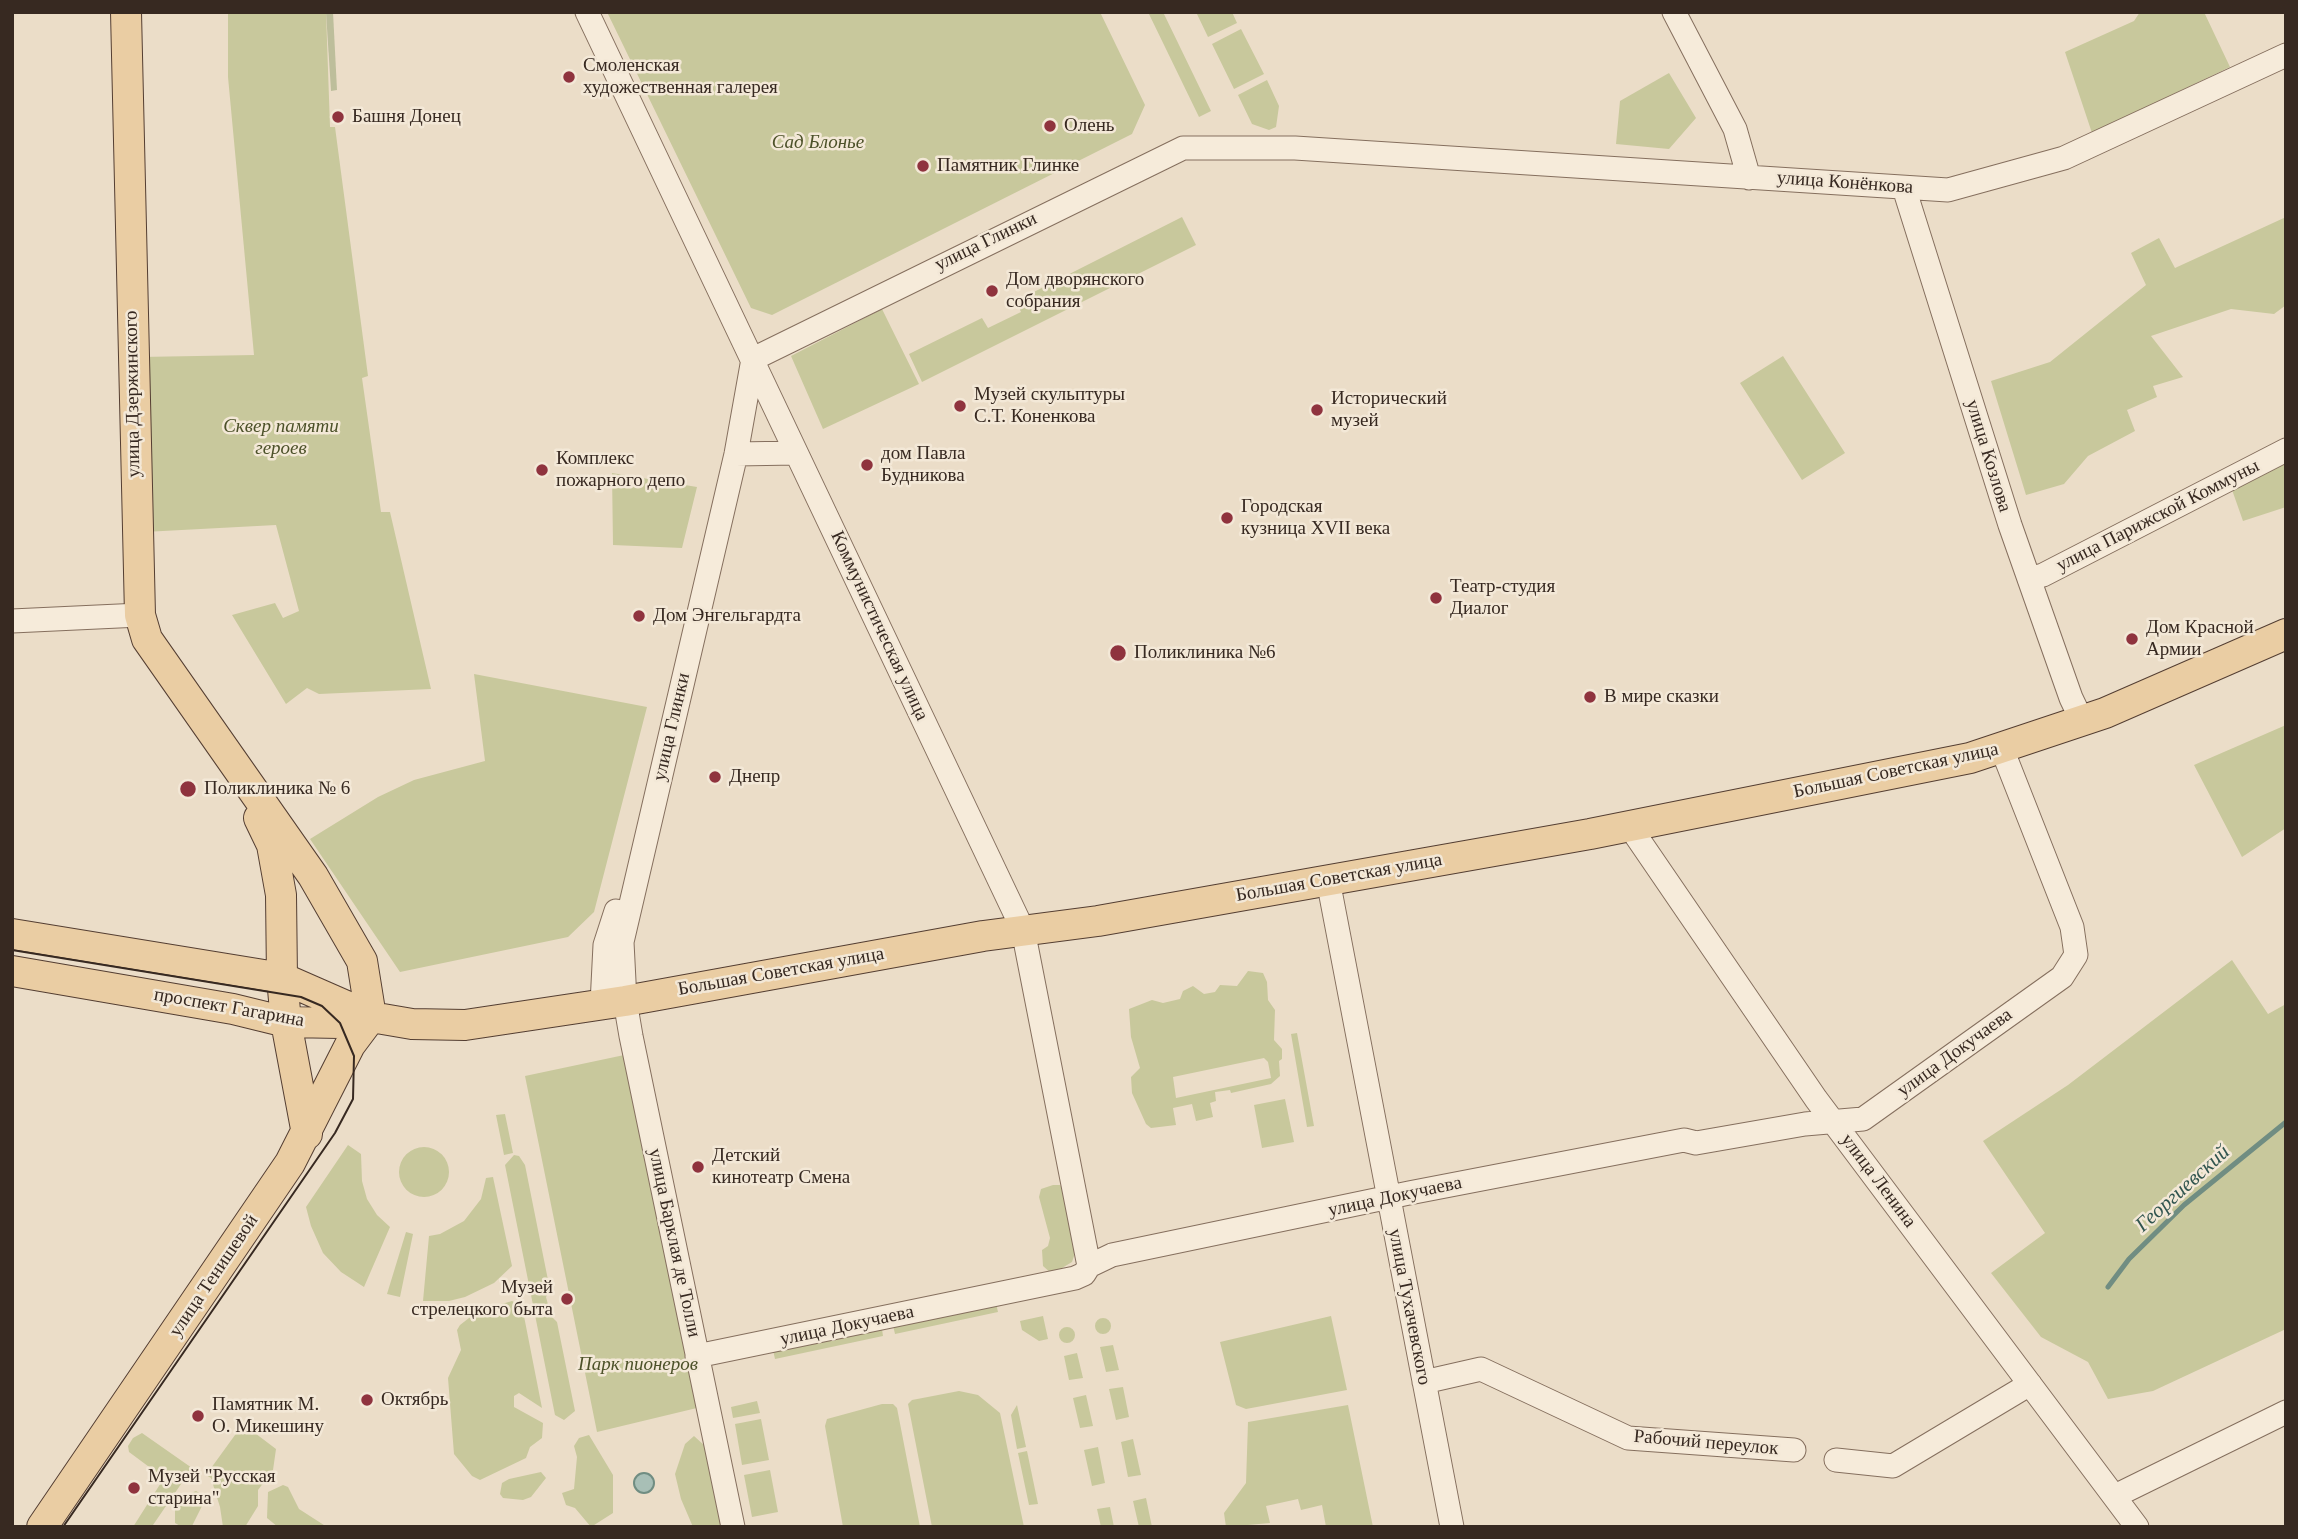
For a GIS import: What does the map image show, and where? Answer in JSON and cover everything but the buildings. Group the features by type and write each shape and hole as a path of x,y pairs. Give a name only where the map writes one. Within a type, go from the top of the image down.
{"main road":[{"name":"улица Дзержинского","path":"126,12 139,615 147,639 313,876 362,961 371,1017"},
{"name":"Большая Советская улица","path":"371,1017 412,1024 464,1025 613,1003 1629,827 2002,749 2082,721 2286,634"},
{"name":"улица Дзержинского","path":"225,749 272,845 281,895 282,978 286,1022 307,1134"},
{"name":"проспект Гагарина","path":"12,934 282,978 371,1017"},
{"name":"проспект Гагарина","path":"12,971 233,1009 286,1022 340,1023 371,1017"},
{"name":"улица Тенишевой","path":"42,1527 280,1179 307,1134 350,1045 371,1017"}],"street":[{"name":"Коммунистическая улица","path":"587,12 1023,930 1089,1266"},
{"path":"1674,12 1735,129 1749,178"},
{"name":"улица Конёнкова","path":"1183,148 1295,148 1948,190 2056,161 2286,55"},
{"name":"улица Глинки","path":"613,1003 622,942 655,796 748,443 753,359 1183,148"},
{"name":"улица Козлова","path":"1904,188 2029,579 2082,721"},
{"path":"761,408 775,412 782,422 783,441 748,443 761,408"},
{"path":"748,443 796,453"},
{"name":"улица Парижской Коммуны","path":"2029,579 2043,575 2286,450"},
{"path":"12,621 139,615"},
{"name":"улица Докучаева","path":"697,1356 1075,1278 1084,1274 1089,1266 1112,1255 1388,1198 1684,1140 1696,1143 1833,1121 1863,1119 2062,977 2076,955 2073,927 2002,749"},
{"name":"улица Ленина","path":"1629,827 1833,1121 2137,1527"},
{"name":"улица Тухачевского","path":"1328,880 1452,1527"},
{"name":"улица Барклая де Толли","path":"613,1003 697,1356 733,1527"},
{"name":"Рабочий переулок","path":"1424,1382 1481,1369 1628,1437 1794,1450"},
{"path":"1836,1460 1893,1466 2030,1384"},
{"path":"2115,1496 2286,1412"}],"green space":[{"name":"Сквер памяти героев","path":"228,12 326,12 330,127 335,127 368,376 362,378 381,512 390,512 431,689 319,694 307,688 286,704 232,615 275,603 283,618 299,611 276,525 144,532 140,357 254,355 228,77"},
{"path":"326,12 333,12 337,90 331,91"},
{"name":"Сад Блонье","path":"607,12 1100,12 1145,105 1132,134 772,315 751,308"},
{"path":"1148,12 1163,12 1211,111 1199,117"},
{"path":"1196,12 1232,12 1237,23 1208,37"},
{"path":"2140,12 2204,12 2230,67 2092,133 2065,52 2134,21"},
{"path":"1241,29 1264,74 1234,89 1212,44"},
{"path":"1669,73 1696,118 1669,149 1616,144 1620,101"},
{"path":"1267,80 1279,106 1276,127 1269,130 1252,124 1238,95"},
{"path":"1182,217 1196,245 922,382 909,354 982,318 988,328 1021,312 1016,301"},
{"path":"2286,217 2286,305 2274,314 2231,309 2151,336 2183,377 2153,386 2157,397 2127,410 2135,431 2088,456 2064,484 2026,495 1991,381 2050,362 2146,285 2131,253 2159,238 2175,268"},
{"path":"882,309 919,384 823,429 791,356"},
{"path":"1783,356 1845,453 1802,480 1740,383"},
{"path":"2286,459 2286,507 2243,521 2231,487"},
{"path":"612,473 697,487 682,548 613,545"},
{"path":"474,674 647,707 594,912 568,937 400,972 310,839 378,797 414,780 485,761"},
{"path":"2286,725 2286,828 2242,857 2194,765"},
{"path":"2232,960 2268,1014 2286,1004 2286,1329 2153,1391 2108,1399 2088,1362 2041,1337 1991,1273 2045,1233 1983,1141 2068,1085"},
{"path":"1248,971 1263,973 1267,982 1268,1000 1275,1010 1274,1040 1282,1049 1282,1059 1279,1061 1280,1076 1271,1084 1231,1093 1230,1090 1215,1092 1216,1101 1210,1103 1213,1117 1196,1121 1192,1104 1173,1108 1176,1125 1151,1128 1146,1124 1132,1093 1131,1077 1140,1068 1131,1037 1129,1009 1152,1000 1163,1003 1180,999 1183,991 1193,986 1204,994 1215,992 1220,985 1237,986","holes":["1264,1058 1268,1062 1271,1078 1176,1098 1173,1077"]},
{"path":"1297,1033 1314,1126 1307,1127 1291,1034"},
{"name":"Парк пионеров","path":"629,1054 701,1407 597,1432 525,1076"},
{"path":"1285,1099 1294,1142 1262,1148 1254,1105"},
{"path":"505,1114 513,1153 504,1155 496,1115"},
{"path":"348,1145 361,1154 362,1181 367,1199 377,1215 390,1227 364,1287 341,1272 323,1253 306,1207"},
{"path":"424,1147 441,1155 449,1172 441,1189 424,1197 407,1189 399,1172 407,1155"},
{"path":"514,1155 519,1156 525,1165 550,1290 546,1297 551,1316 557,1322 575,1411 564,1420 555,1415 505,1165"},
{"path":"493,1177 512,1266 494,1283 465,1297 449,1301 423,1301 429,1236 440,1234 464,1221 481,1199 486,1178"},
{"path":"1060,1185 1066,1195 1075,1253 1072,1262 1052,1274 1043,1266 1042,1250 1048,1246 1050,1238 1039,1197 1041,1189"},
{"path":"406,1232 413,1234 400,1297 387,1294"},
{"path":"995,1299 998,1312 895,1334 892,1321"},
{"path":"512,1301 522,1306 542,1408 519,1393 514,1396 514,1407 543,1423 542,1438 530,1447 526,1458 480,1480 472,1476 454,1454 448,1378 461,1350 457,1330 460,1325 478,1311"},
{"path":"1043,1316 1048,1339 1039,1341 1022,1330 1020,1321"},
{"path":"1331,1316 1347,1390 1246,1409 1236,1405 1220,1342"},
{"path":"1100,1318 1106,1318 1111,1326 1109,1332 1100,1334 1095,1329 1095,1323"},
{"path":"881,1323 883,1336 775,1359 772,1346"},
{"path":"1064,1327 1070,1327 1075,1335 1073,1341 1064,1343 1059,1338 1059,1332"},
{"path":"1113,1345 1119,1370 1106,1372 1100,1347"},
{"path":"1077,1353 1083,1378 1069,1380 1064,1356"},
{"path":"1123,1387 1129,1417 1116,1420 1109,1389"},
{"path":"959,1391 978,1395 1000,1413 1024,1527 932,1527 908,1404 912,1400"},
{"path":"1086,1395 1093,1426 1080,1428 1073,1398"},
{"path":"757,1401 760,1413 733,1418 731,1407"},
{"path":"882,1404 893,1404 897,1408 920,1527 843,1527 825,1426 827,1419"},
{"path":"1017,1405 1026,1447 1017,1449 1011,1415"},
{"path":"1348,1405 1373,1527 1326,1527 1322,1505 1301,1510 1298,1499 1266,1506 1270,1523 1226,1527 1224,1513 1246,1483 1248,1422"},
{"path":"761,1419 769,1460 742,1465 735,1424"},
{"path":"243,1424 276,1449 273,1470 258,1490 258,1506 245,1527 223,1527 211,1478 206,1475"},
{"path":"142,1433 192,1468 153,1525 133,1527 164,1478 129,1452 128,1446 133,1438"},
{"path":"589,1435 613,1475 613,1513 591,1527 575,1508 566,1505 562,1493 574,1489 577,1457 574,1446 579,1438"},
{"path":"694,1436 705,1446 724,1527 693,1527 681,1499 675,1474 685,1444"},
{"path":"1133,1439 1141,1475 1128,1477 1121,1442"},
{"path":"1098,1447 1105,1483 1092,1486 1084,1450"},
{"path":"1027,1451 1038,1504 1029,1505 1018,1453"},
{"path":"770,1470 778,1512 752,1517 744,1475"},
{"path":"541,1472 546,1478 531,1497 523,1500 503,1498 500,1494 502,1483 509,1479"},
{"path":"283,1485 288,1487 299,1509 327,1527 278,1527 267,1518 268,1492"},
{"path":"196,1491 203,1495 202,1506 192,1526 182,1527 175,1523 175,1507 181,1497"},
{"path":"1146,1498 1152,1527 1139,1527 1133,1501"},
{"path":"1110,1507 1114,1527 1101,1527 1097,1509"}],"shaded area":[{"path":"644,1473 651,1476 654,1483 651,1490 644,1493 637,1490 634,1483 637,1476"}],"waterway":[{"name":"Георгиевский","path":"2108,1287 2129,1259 2184,1205 2286,1122"}],"tram line":[{"path":"12,950 301,997 322,1006 340,1023 354,1056 353,1099 335,1133 63,1527"}],"place":[{"name":"Смоленская художественная галерея","path":"569,77"},
{"name":"Башня Донец","path":"338,117"},
{"name":"Олень","path":"1050,126"},
{"name":"Памятник Глинке","path":"923,166"},
{"name":"Дом дворянского собрания","path":"992,291"},
{"name":"Музей скульптуры С.Т. Коненкова","path":"960,406"},
{"name":"Исторический музей","path":"1317,410"},
{"name":"дом Павла Будникова","path":"867,465"},
{"name":"Комплекс пожарного депо","path":"542,470"},
{"name":"Городская кузница XVII века","path":"1227,518"},
{"name":"Театр-студия Диалог","path":"1436,598"},
{"name":"Дом Энгельгардта","path":"639,616"},
{"name":"Дом Красной Армии","path":"2132,639"},
{"name":"Поликлиника №6","path":"1118,653"},
{"name":"В мире сказки","path":"1590,697"},
{"name":"Днепр","path":"715,777"},
{"name":"Поликлиника № 6","path":"188,789"},
{"name":"Детский кинотеатр Смена","path":"698,1167"},
{"name":"Музей стрелецкого быта","path":"567,1299"},
{"name":"Октябрь","path":"367,1400"},
{"name":"Памятник М. О. Микешину","path":"198,1416"},
{"name":"Музей \"Русская старина\"","path":"134,1488"}]}
